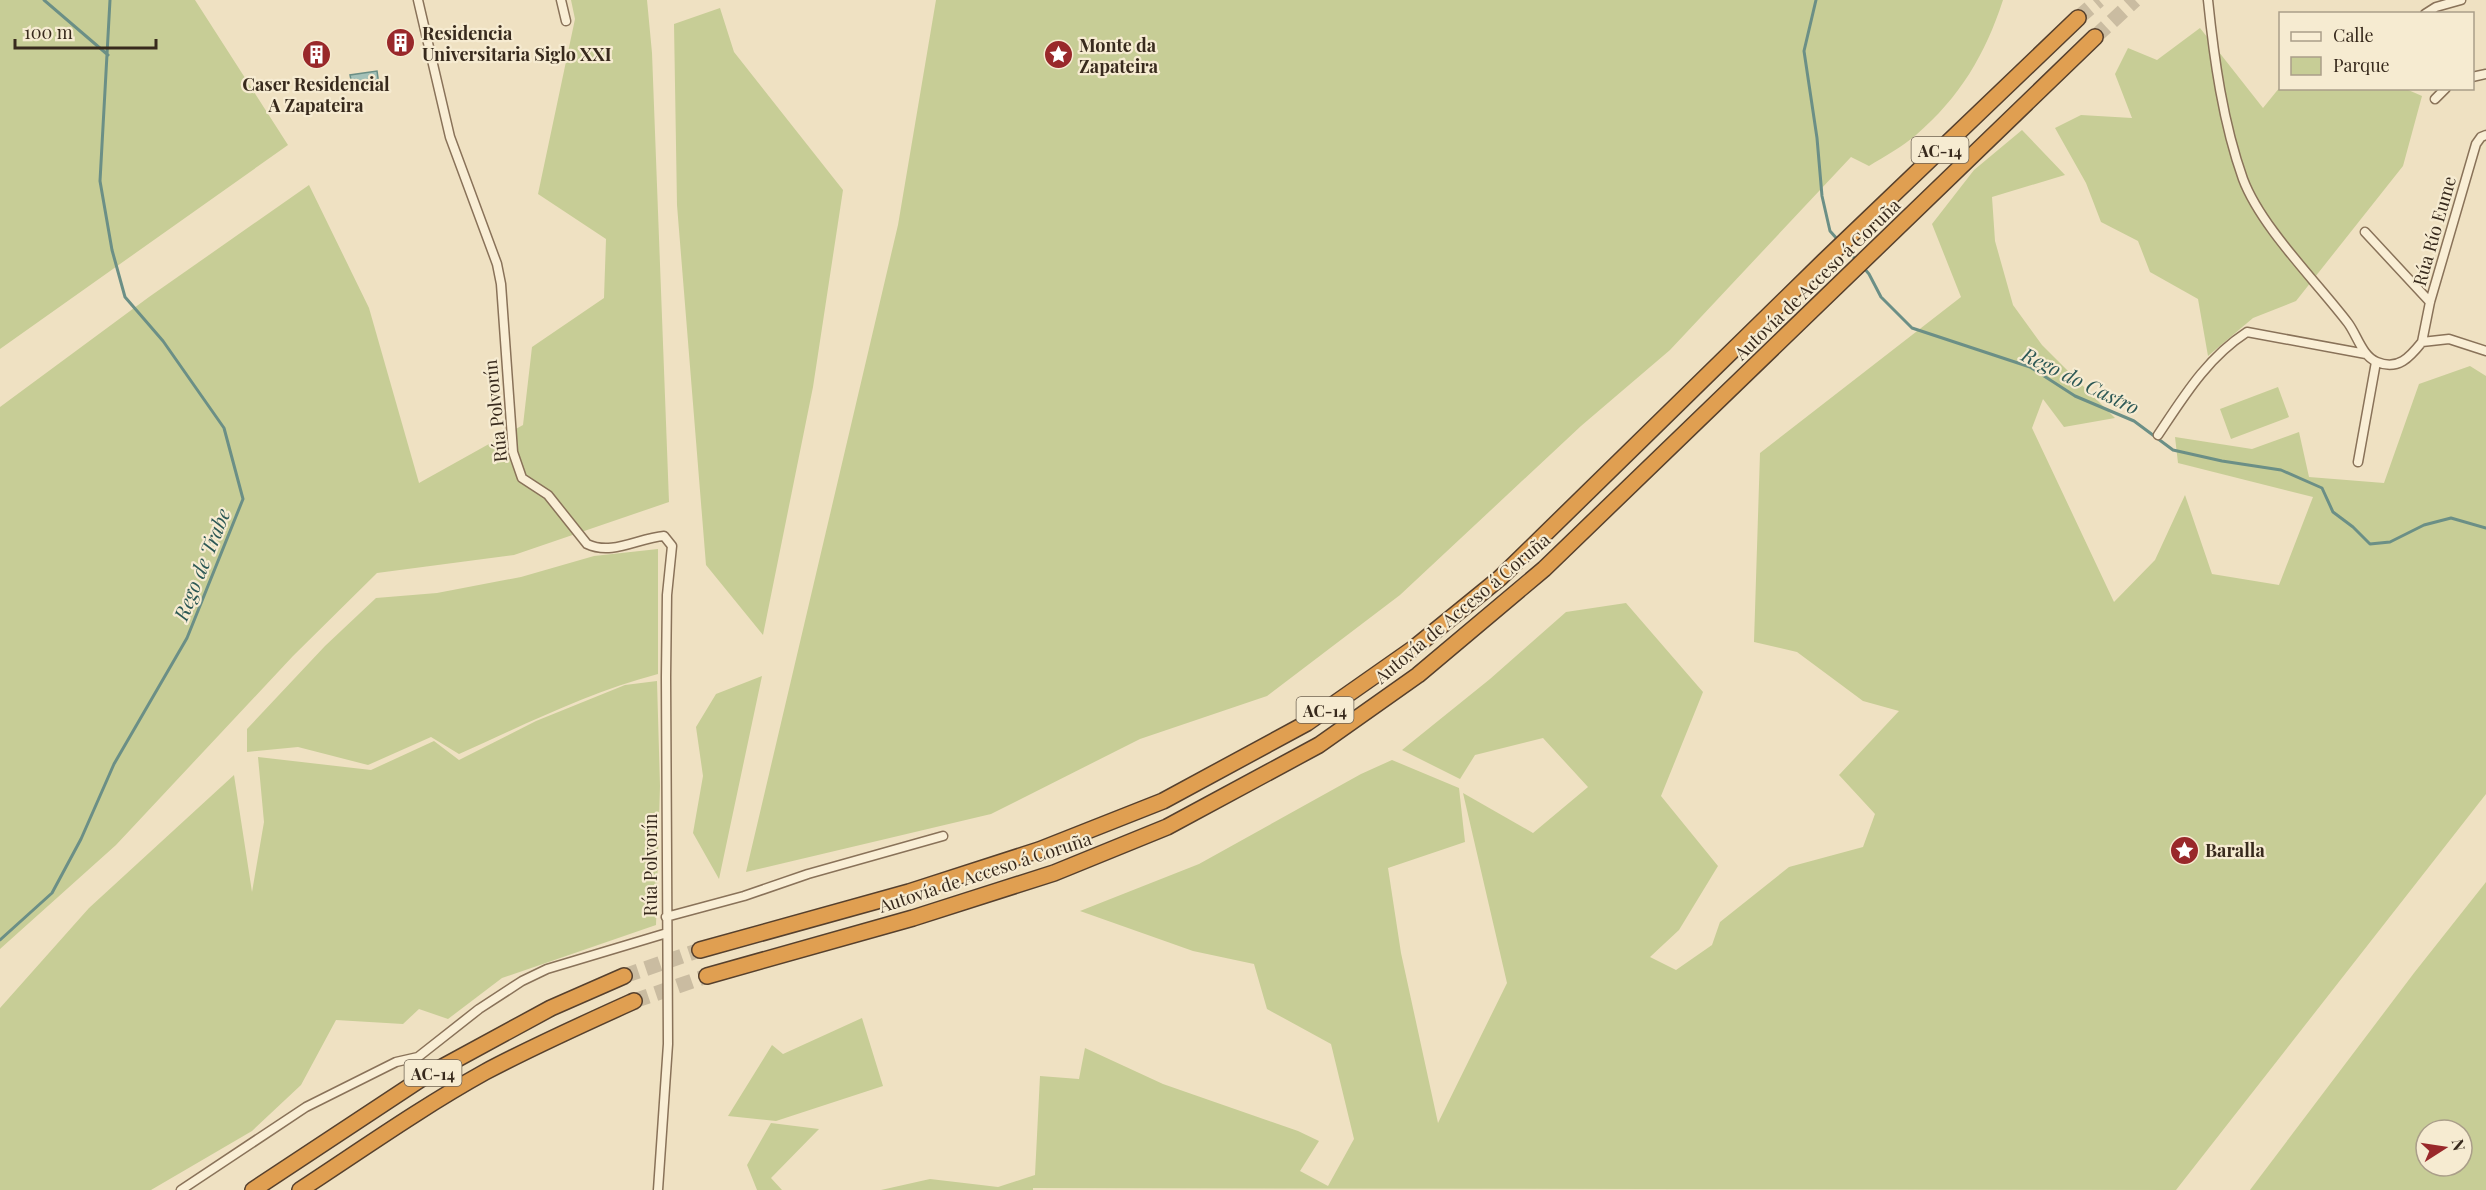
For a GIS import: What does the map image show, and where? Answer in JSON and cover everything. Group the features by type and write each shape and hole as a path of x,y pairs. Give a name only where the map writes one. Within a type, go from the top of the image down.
{"highway":[{"name":"Autovía de Acceso á Coruña","path":"700,950 909,892 1039,850 1163,801 1307,723 1414,648 1500,578 1824,261 2078,18"},
{"name":"Autovía de Acceso á Coruña","path":"707,976 913,918 1054,873 1167,827 1319,745 1418,675 1544,569 2095,37"},
{"name":"AC-14","path":"253,1190 424,1077 552,1008 624,976"},
{"name":"AC-14","path":"300,1190 484,1073 552,1038 634,1001"}],"street":[{"name":"Rúa Polvorín","path":"418,0 453,146 497,264 501,284 513,452 522,478 548,495 587,544 597,549 604,550 664,536 672,546 667,595 666,677 668,1044 658,1190"},
{"path":"561,0 566,21"},
{"path":"2208,0 2227,120 2244,181 2257,206 2353,330 2366,354 2376,362 2392,365 2407,360 2422,342 2449,339 2486,351"},
{"path":"2428,12 2436,7 2461,0"},
{"path":"2435,99 2443,90"},
{"name":"Rúa Río Eume","path":"2422,342 2430,302 2476,144 2481,137 2486,135"},
{"path":"2364,232 2430,302"},
{"path":"2158,435 2200,373 2227,345 2247,332 2366,354"},
{"path":"2358,462 2376,362"},
{"path":"666,916 744,896 808,874 943,836"},
{"path":"181,1190 306,1107 396,1062 418,1057 478,1009 522,981 547,969 667,930"}],"green space":[{"path":"0,0 195,0 288,145 0,349"},
{"path":"571,0 647,0 652,53 669,502 514,555 377,573 293,656 116,845 0,949 0,407 149,297 309,185 369,308 419,483 523,425 532,347 604,298 606,239 538,194 575,19"},
{"path":"936,0 2003,0 1979,57 1958,90 1932,121 1905,144 1869,166 1851,157 1670,350 1581,426 1400,595 1267,696 1140,739 991,814 746,872 898,225"},
{"path":"720,8 734,52 843,190 813,387 763,635 706,565 677,205 674,24"},
{"path":"2200,28 2263,108 2279,88 2408,90 2422,96 2403,166 2296,301 2253,318 2208,356 2198,299 2150,272 2138,241 2101,222 2086,183 2055,128 2081,115 2132,118 2115,74 2128,48 2157,60"},
{"path":"2022,130 2065,175 1992,197 1995,241 2013,305 2042,345 2115,418 2064,427 2043,399 2032,428 2114,602 2155,560 2185,495 2212,574 2279,585 2313,497 2178,463 2175,437 2252,449 2299,432 2309,477 2384,483 2419,384 2470,366 2486,376 2486,794 2176,1190 1033,1188 1033,1190 881,1190 930,1179 998,1187 1035,1175 1040,1076 1079,1079 1085,1048 1163,1084 1298,1131 1319,1141 1300,1171 1328,1186 1354,1139 1331,1044 1267,1009 1254,964 1193,951 1080,911 1199,864 1361,774 1392,760 1459,788 1465,842 1388,868 1401,953 1438,1123 1507,983 1463,793 1533,833 1588,787 1543,738 1475,755 1460,779 1402,750 1490,679 1566,612 1626,603 1703,692 1661,796 1718,866 1679,930 1650,957 1676,970 1712,945 1720,922 1789,867 1863,847 1875,814 1839,775 1899,711 1863,701 1797,652 1754,642 1760,453 1961,297 1932,224 1974,170"},
{"path":"2278,387 2289,417 2231,439 2220,409"},
{"path":"658,549 658,674 582,700 459,754 431,737 368,765 298,747 247,752 247,729 325,646 376,598 437,593 521,577 594,556"},
{"path":"762,676 719,879 693,833 703,776 696,727 716,694"},
{"path":"657,681 660,786 656,925 502,978 448,1019 419,1009 403,1024 336,1020 301,1085 252,1131 151,1190 0,1190 0,1008 89,908 234,775 252,892 264,822 258,757 371,770 434,741 459,760 536,721 625,685"},
{"path":"2486,882 2486,1190 2250,1190 2414,973"},
{"path":"862,1018 883,1086 776,1121 728,1116 772,1045 783,1054"},
{"path":"771,1123 819,1129 771,1178 782,1190 757,1190 747,1165"}],"water":[{"path":"377,71 379,85 353,90 350,75"}],"waterway":[{"path":"44,0 108,55"},
{"name":"Rego de Trabe","path":"0,940 52,893 81,839 114,764 187,638 243,499 224,428 163,341 125,297 112,250 100,181 110,0"},
{"name":"Rego do Castro","path":"1816,0 1804,51 1817,138 1822,196 1830,231 1838,240"},
{"name":"Rego do Castro","path":"1844,247 1856,260"},
{"name":"Rego do Castro","path":"1863,267 1881,297 1912,328 2030,367 2075,396 2134,421 2173,450 2222,461 2281,470 2322,488 2333,512 2370,544 2390,542 2424,525 2451,518 2486,528"}],"tunnel":[{"path":"2078,18 2099,0"},
{"path":"2095,37 2135,0"},
{"path":"624,976 700,950"},
{"path":"634,1001 707,976"}],"place":[{"name":"Residencia Universitaria Siglo XXI","path":"401,43"},
{"name":"Caser Residencial A Zapateira","path":"316,55"},
{"name":"Monte da Zapateira","path":"1058,55"},
{"name":"Baralla","path":"2184,850"}]}
